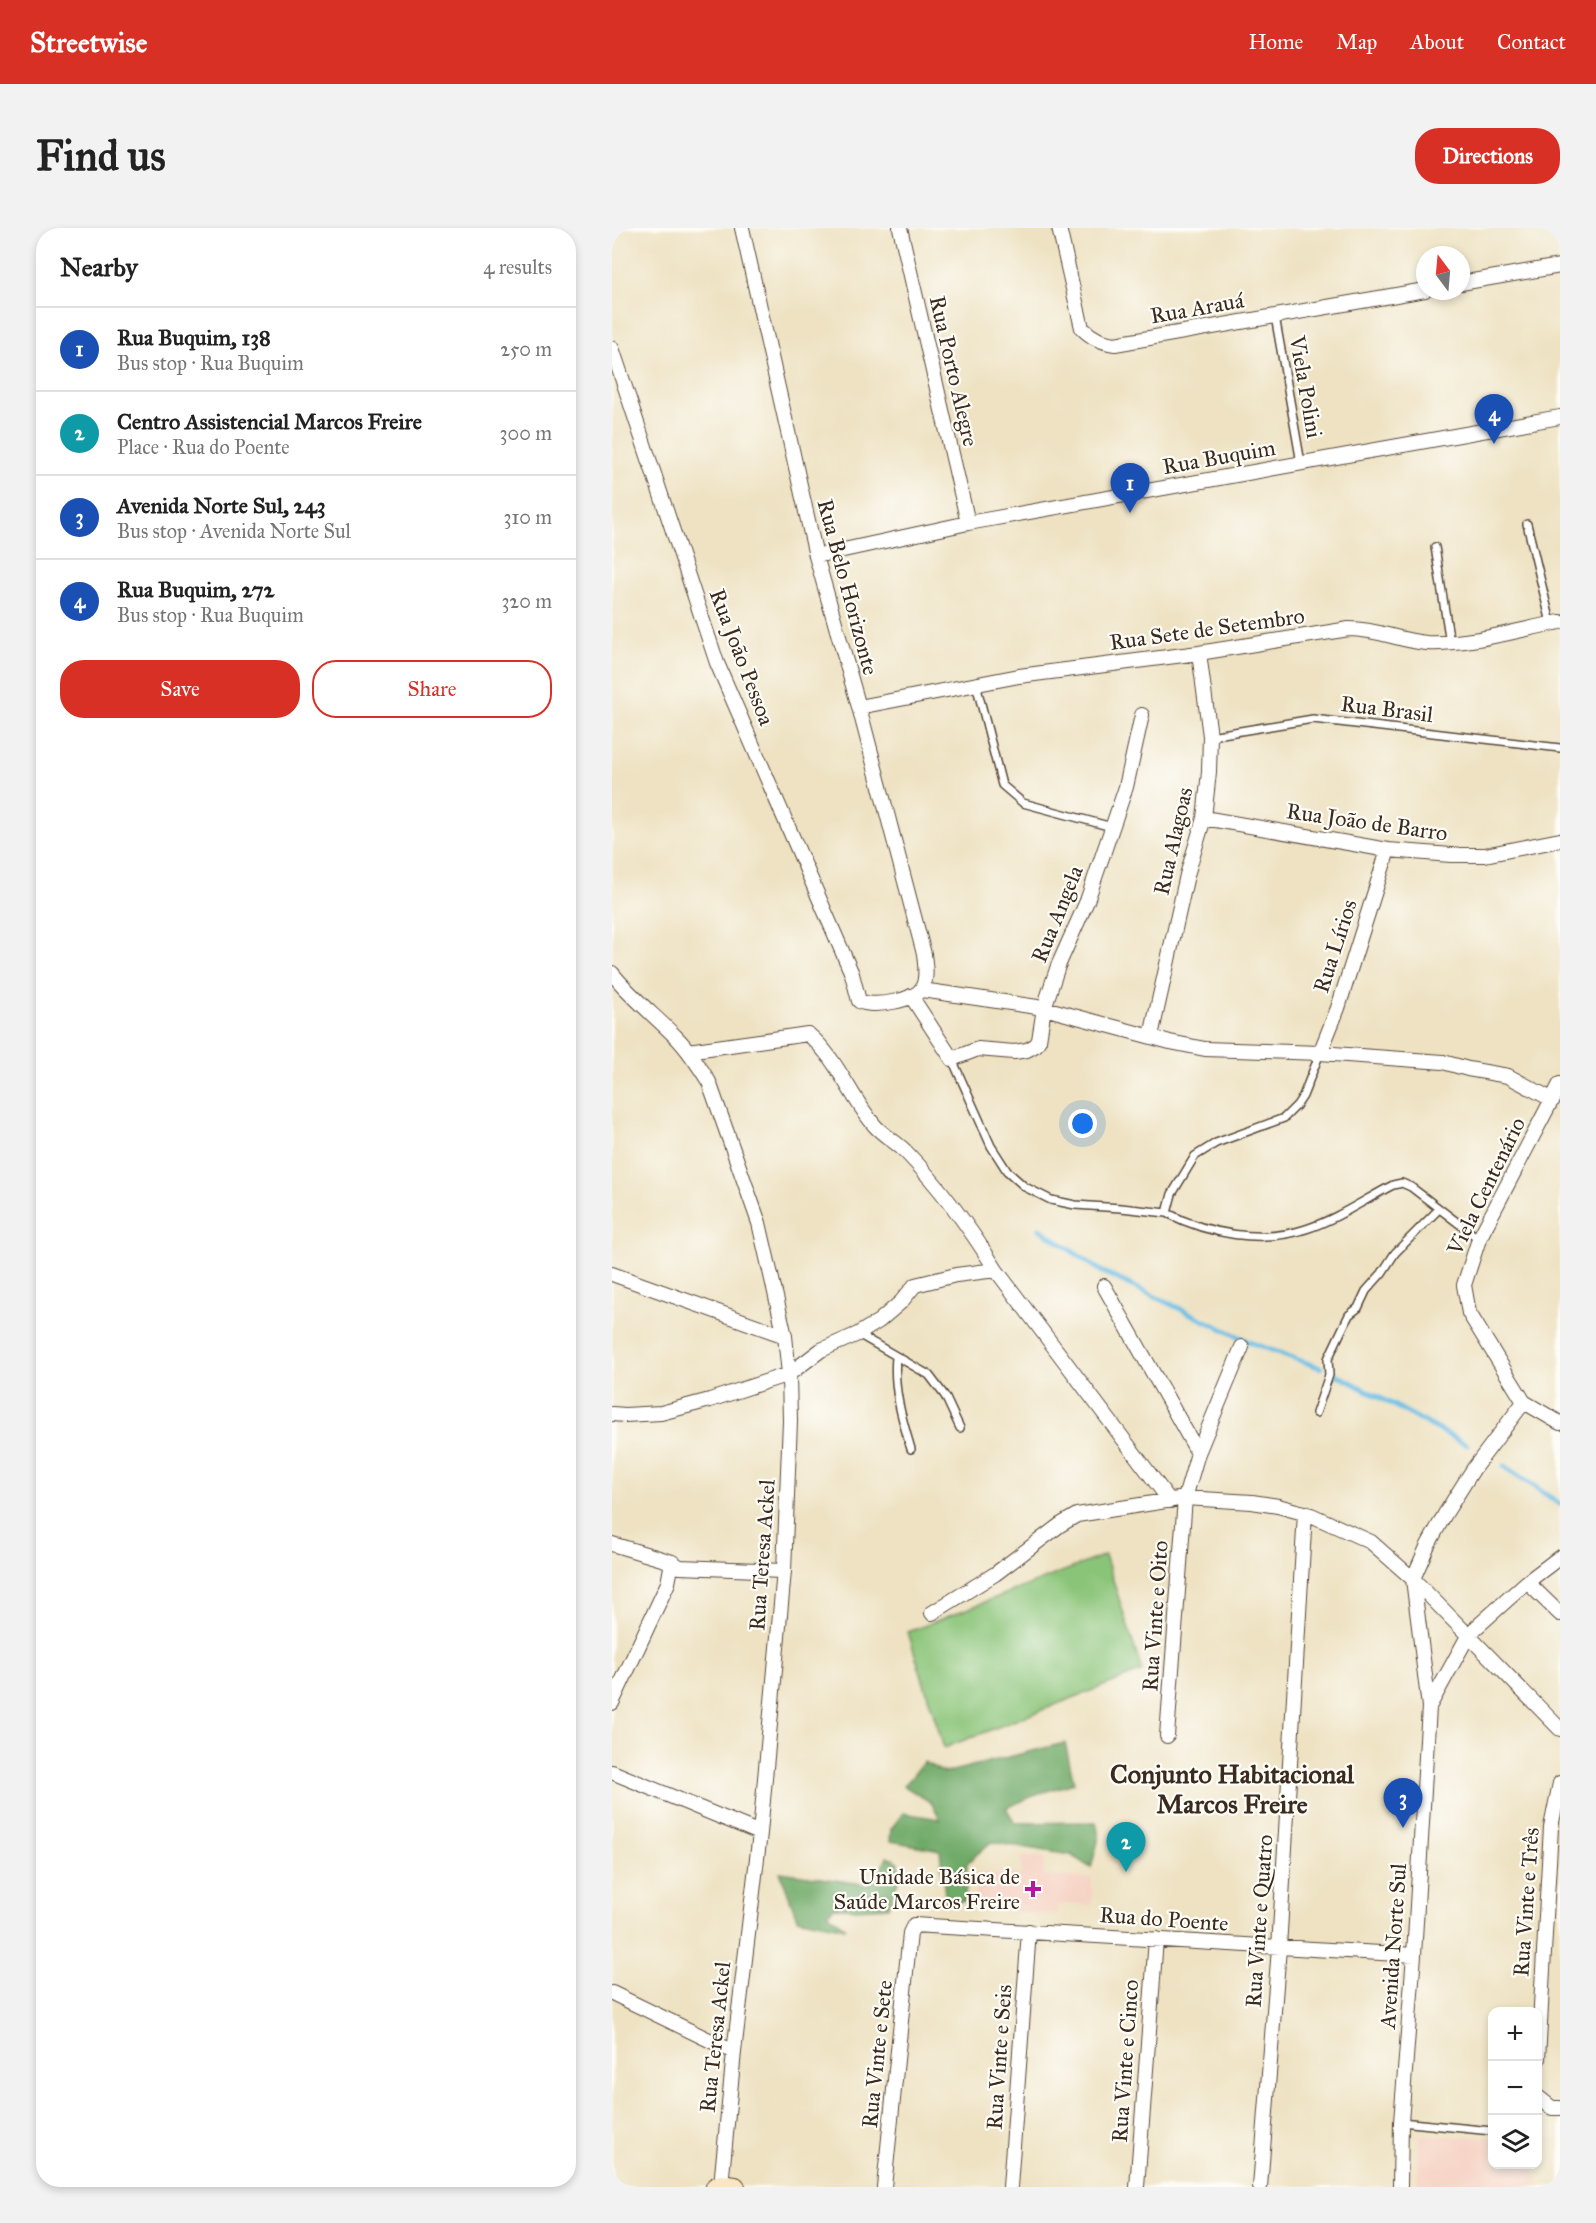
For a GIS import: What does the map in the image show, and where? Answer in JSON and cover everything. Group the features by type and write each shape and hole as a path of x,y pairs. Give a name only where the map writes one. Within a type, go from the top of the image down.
{"street":[{"name":"Rua Belo Horizonte","path":"741,228 816,556 859,707 924,954 926,968 916,993"},
{"name":"Rua Porto Alegre","path":"900,228 968,523"},
{"name":"Rua Arauá","path":"1059,228 1082,328 1090,336 1115,344 1416,292"},
{"path":"1470,281 1560,266"},
{"name":"Rua João Pessoa","path":"612,348 717,663 852,974 859,1001 886,1003 916,993"},
{"name":"Rua Buquim","path":"816,556 968,523 1560,417"},
{"name":"Rua Sete de Setembro","path":"859,707 976,684 1349,629 1367,629 1424,643 1450,643 1556,623"},
{"name":"Rua Alagoas","path":"1151,1036 1187,875 1204,818 1210,736 1199,652"},
{"name":"Rua Angela","path":"952,1059 978,1049 1014,1052 1031,1048 1039,1040 1044,1008 1058,966 1087,901 1126,787 1142,716"},
{"name":"Rua João de Barro","path":"1204,818 1388,850 1485,855 1560,840"},
{"name":"Rua Lírios","path":"1320,1053 1338,1008 1388,850"},
{"name":"Rua Teresa Ackel","path":"612,973 625,989 677,1038 709,1083 759,1223 785,1336 789,1374 790,1421 784,1571 760,1833 734,2052 724,2186"},
{"path":"916,993 1044,1008 1170,1042 1205,1049 1320,1053 1452,1064 1468,1070 1508,1076 1552,1100"},
{"path":"916,993 952,1059"},
{"path":"688,1051 808,1034 823,1046 876,1127 906,1151 973,1233 996,1270 1170,1501"},
{"name":"Viela Centenário","path":"1524,1402 1469,1313 1464,1286 1479,1239 1560,1084"},
{"path":"612,1414 661,1413 710,1401 789,1374 821,1350 879,1322 901,1302 915,1285 956,1275 996,1270"},
{"path":"612,1274 785,1336"},
{"path":"1104,1286 1198,1453"},
{"name":"Rua Vinte e Oito","path":"1167,1736 1185,1498 1198,1453 1242,1347"},
{"path":"1413,1579 1445,1514 1474,1468 1524,1402 1560,1423"},
{"path":"932,1612 995,1574 1060,1525 1077,1515 1185,1498 1278,1506 1348,1530 1371,1542 1413,1579 1560,1729"},
{"name":"Rua Vinte e Quatro","path":"1260,2187 1279,1948 1305,1514"},
{"path":"612,1544 672,1562 680,1567 784,1571"},
{"name":"Avenida Norte Sul","path":"1429,1707 1468,1634 1527,1582 1560,1557"},
{"path":"612,1702 668,1583 672,1562"},
{"name":"Avenida Norte Sul","path":"1400,2187 1401,2122 1429,1707 1413,1579"},
{"path":"1527,1582 1560,1614"},
{"path":"612,1772 760,1833"},
{"name":"Rua Vinte e Três","path":"1541,2007 1551,1827 1560,1784"},
{"name":"Rua do Poente","path":"912,1926 917,1924 1414,1955"},
{"name":"Rua Vinte e Sete","path":"884,2187 912,1926"},
{"name":"Rua Vinte e Seis","path":"1010,2187 1029,1931"},
{"name":"Rua Vinte e Cinco","path":"1137,2187 1156,1939"},
{"path":"612,1993 734,2052"},
{"path":"1542,2100 1552,2108 1560,2108"}],"lane":[{"name":"Viela Polini","path":"1275,316 1301,464"},
{"path":"1527,524 1556,623"},
{"path":"1435,547 1450,643"},
{"path":"976,684 1002,785 1023,802 1113,827"},
{"name":"Rua Brasil","path":"1210,736 1312,719 1560,748"},
{"path":"1167,1213 1172,1194 1195,1156 1216,1143 1284,1118 1297,1105 1303,1096 1320,1053"},
{"path":"952,1059 991,1146 1007,1171 1025,1187 1051,1200 1075,1206 1167,1213 1208,1229 1244,1235 1280,1235 1306,1229 1334,1217 1393,1185 1402,1183 1411,1187 1479,1239"},
{"path":"1316,1413 1329,1376 1328,1359 1349,1314 1358,1308 1366,1291 1382,1274 1395,1253 1439,1209"},
{"path":"858,1334 929,1375 937,1384 960,1428"},
{"path":"896,1357 894,1377 902,1420 911,1449"},
{"path":"1401,2122 1488,2131"}],"shaded area":[{"name":"Unidade Básica de Saúde Marcos Freire","path":"1021,1856 1044,1857 1044,1876 1092,1878 1092,1905 1065,1903 1057,1907 1057,1914 1009,1911 1009,1903 974,1900 976,1873 1021,1875"},
{"path":"1420,2136 1488,2137 1488,2169 1533,2169 1539,2183 1532,2187 1417,2187"}],"green space":[{"path":"1105,1555 1142,1671 944,1748 908,1632"},
{"path":"1065,1743 1074,1783 1040,1793 1006,1808 1015,1823 1096,1822 1099,1837 1091,1868 1071,1855 991,1842 967,1863 965,1901 946,1904 940,1850 890,1841 891,1829 903,1813 940,1819 932,1803 904,1786 924,1762 944,1773"},
{"path":"887,1856 898,1862 900,1876 888,1907 855,1909 834,1907 828,1913 846,1928 797,1918 780,1872 869,1885 879,1874"}],"waterway":[{"path":"1040,1229 1101,1271 1252,1343 1321,1368"},
{"path":"1334,1373 1467,1445"},
{"path":"1504,1466 1560,1504"}],"place":[{"name":"Rua Buquim, 272","path":"1494,444"},
{"name":"Rua Buquim, 138","path":"1130,513"},
{"name":"Avenida Norte Sul, 243","path":"1403,1828"},
{"name":"Centro Assistencial Marcos Freire","path":"1126,1872"},
{"name":"Unidade Básica de Saúde Marcos Freire","path":"1033,1889"}],"district":[{"name":"Conjunto Habitacional Marcos Freire","path":"1232,1789"}]}
